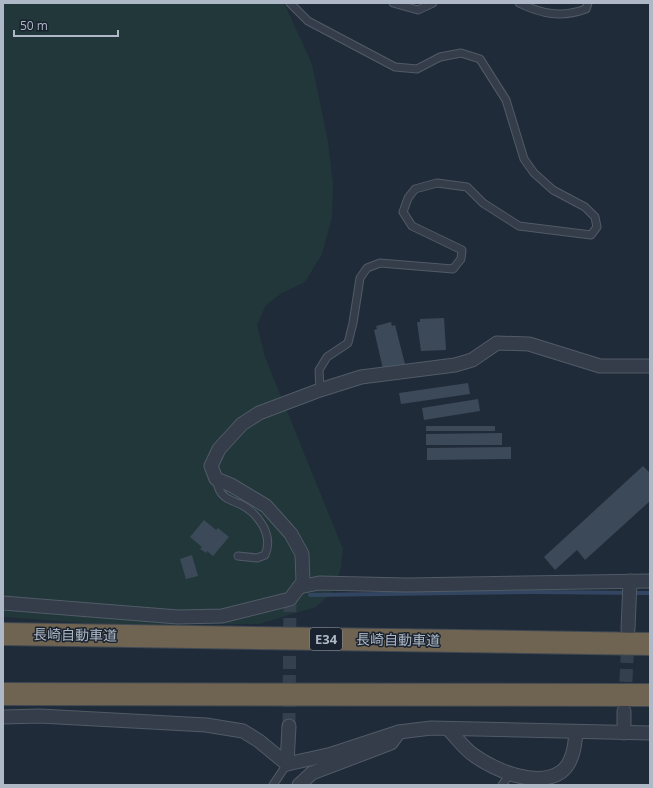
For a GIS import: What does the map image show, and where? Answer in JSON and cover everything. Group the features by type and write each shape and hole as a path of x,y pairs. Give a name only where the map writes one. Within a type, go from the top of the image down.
{"highway":[{"name":"長崎自動車道","path":"3,634 650,644"},
{"path":"3,694 650,695"}],"street":[{"path":"3,603 178,617 222,616 290,599 303,582 302,554 291,534 266,506 231,485 216,479 211,466 219,449 242,424 259,413 320,390 361,377 455,365 472,360 497,343 529,344 600,366 650,366"},
{"path":"299,587 319,583 407,585 650,581"},
{"path":"628,629 630,582"},
{"path":"624,711 624,733"},
{"path":"3,717 40,716 206,725 243,731 259,740 287,764"},
{"path":"287,764 289,726"},
{"path":"287,764 332,754 399,732 431,728 449,730 650,733"},
{"path":"449,730 474,756 510,774 528,778 546,779 562,772 567,765 574,748 576,732"},
{"path":"299,785 312,773 391,742 399,732"}],"lane":[{"path":"290,3 308,21 395,67 417,69 440,57 461,53 480,59 506,100 524,159 534,173 553,190 585,207 595,217 597,227 591,235 519,226 483,203 467,187 437,183 415,189 408,198 403,212 412,226 462,250 461,259 453,269 380,263 367,268 360,278 353,323 348,343 327,357 319,370 320,390"},
{"path":"394,3 418,10 433,3"},
{"path":"519,3 536,11 569,15 586,9 588,3"},
{"path":"216,479 220,491 229,500 241,505 260,521 267,536 268,547 265,555 257,558 238,556"},
{"path":"273,785 287,764"},
{"path":"502,785 510,774"}],"green space":[{"path":"3,3 284,3 312,64 328,142 333,184 332,217 322,254 305,282 282,293 266,305 257,325 265,357 343,549 341,568 333,591 316,607 259,624 109,625 3,617"}],"building":[{"path":"444,318 446,350 421,351 417,322 420,322 420,319"},
{"path":"391,322 392,326 395,325 405,364 383,369 374,330 377,329 376,326"},
{"path":"468,383 470,394 401,404 399,393"},
{"path":"478,399 480,411 424,420 422,408"},
{"path":"426,426 495,426 495,431 426,431"},
{"path":"502,433 502,445 426,445 426,434"},
{"path":"511,447 511,459 427,460 427,448"},
{"path":"643,466 650,473 650,501 585,560 577,550 555,570 544,557"},
{"path":"204,520 216,530 218,528 229,537 213,556 207,551 206,553 200,549 202,547 190,537"},
{"path":"192,555 198,576 186,579 180,559"}],"waterway":[{"path":"310,595 533,592 650,593"}],"tunnel":[{"path":"289,726 290,599"},
{"path":"625,701 628,637"}]}
